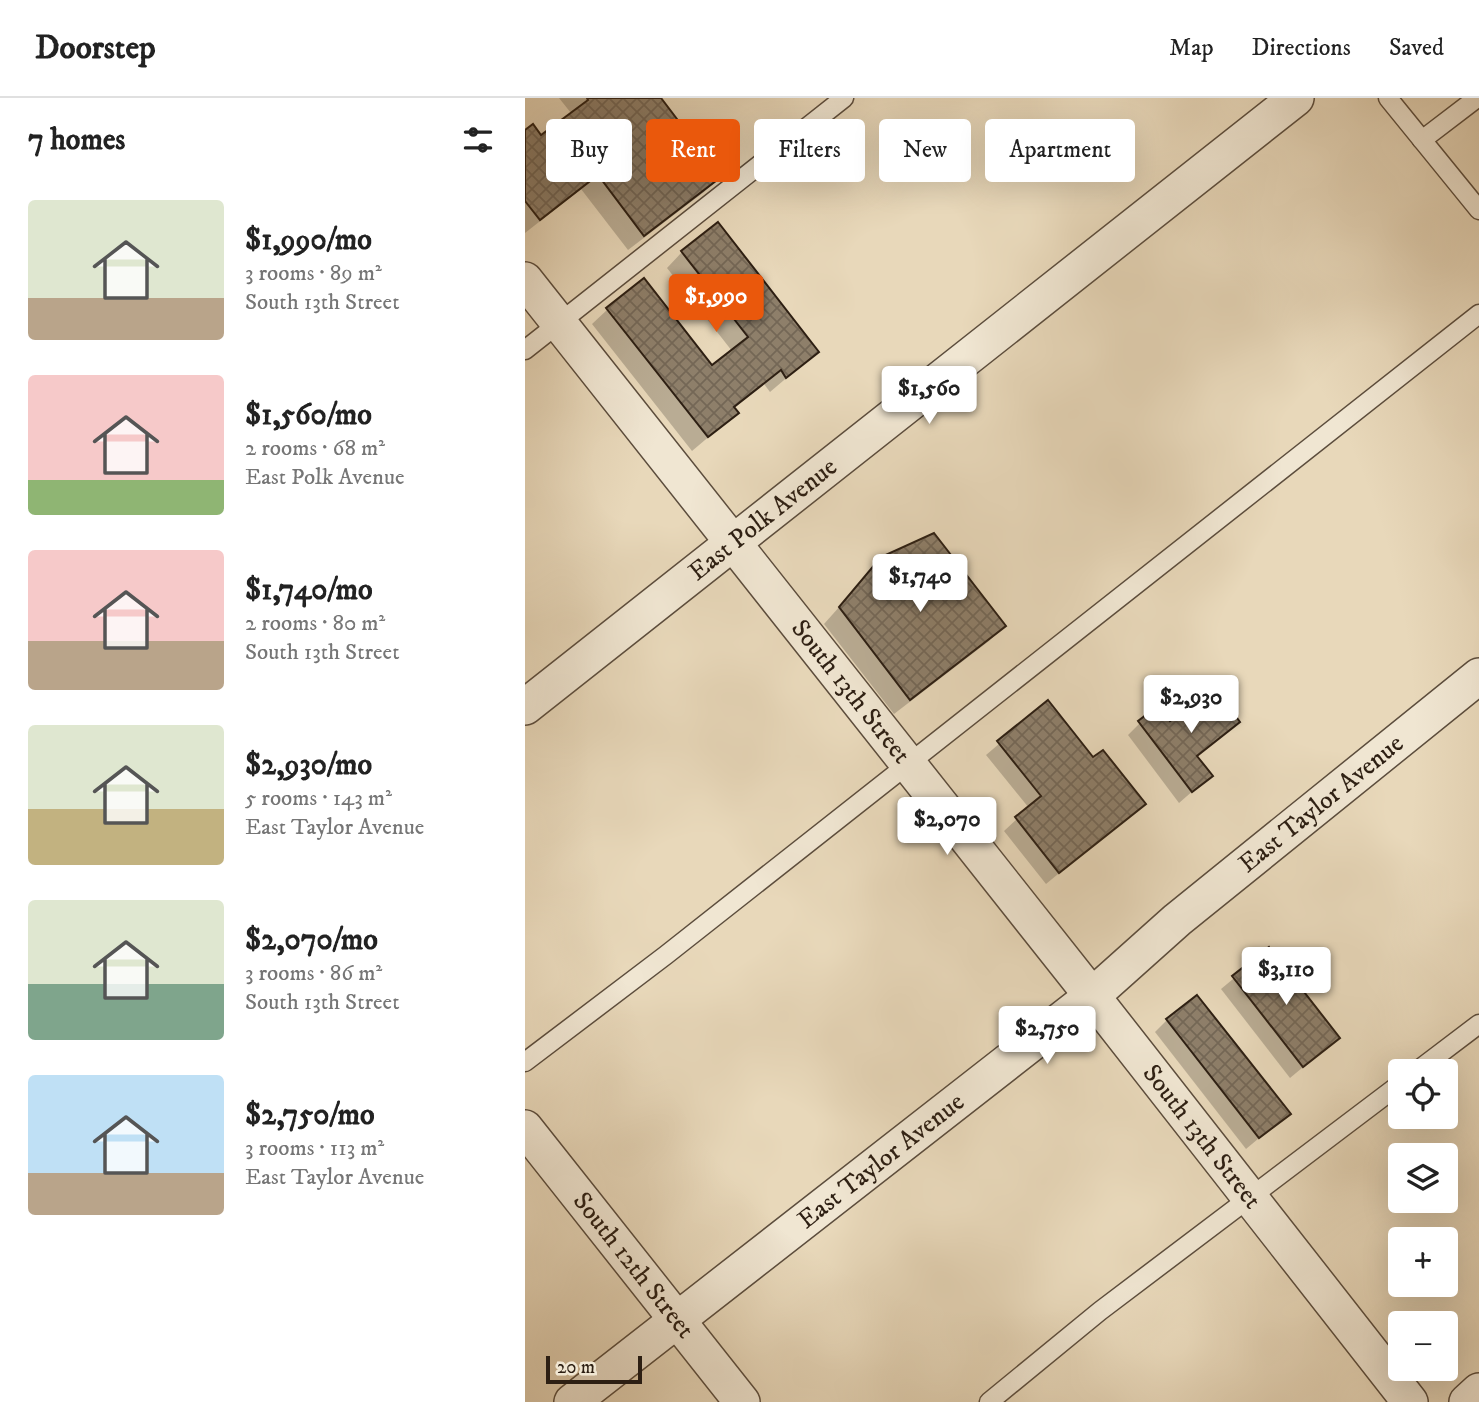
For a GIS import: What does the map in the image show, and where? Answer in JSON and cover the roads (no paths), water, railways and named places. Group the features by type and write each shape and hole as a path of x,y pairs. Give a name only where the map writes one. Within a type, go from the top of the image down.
{"street":[{"name":"East Polk Avenue","path":"525,707 816,480 1296,98"},
{"name":"South 13th Street","path":"525,280 1410,1402"},
{"name":"East Taylor Avenue","path":"572,1402 1092,996 1177,920 1479,676"},
{"name":"South 12th Street","path":"525,1128 675,1321 742,1402"},
{"path":"1467,1402 1479,1391"}],"lane":[{"path":"525,350 844,98"},
{"path":"1388,98 1479,210"},
{"path":"1422,140 1477,98"},
{"path":"525,1062 666,955 1479,314"},
{"path":"1433,1059 1479,1024"},
{"path":"989,1402 1100,1311 1388,1093"}]}
